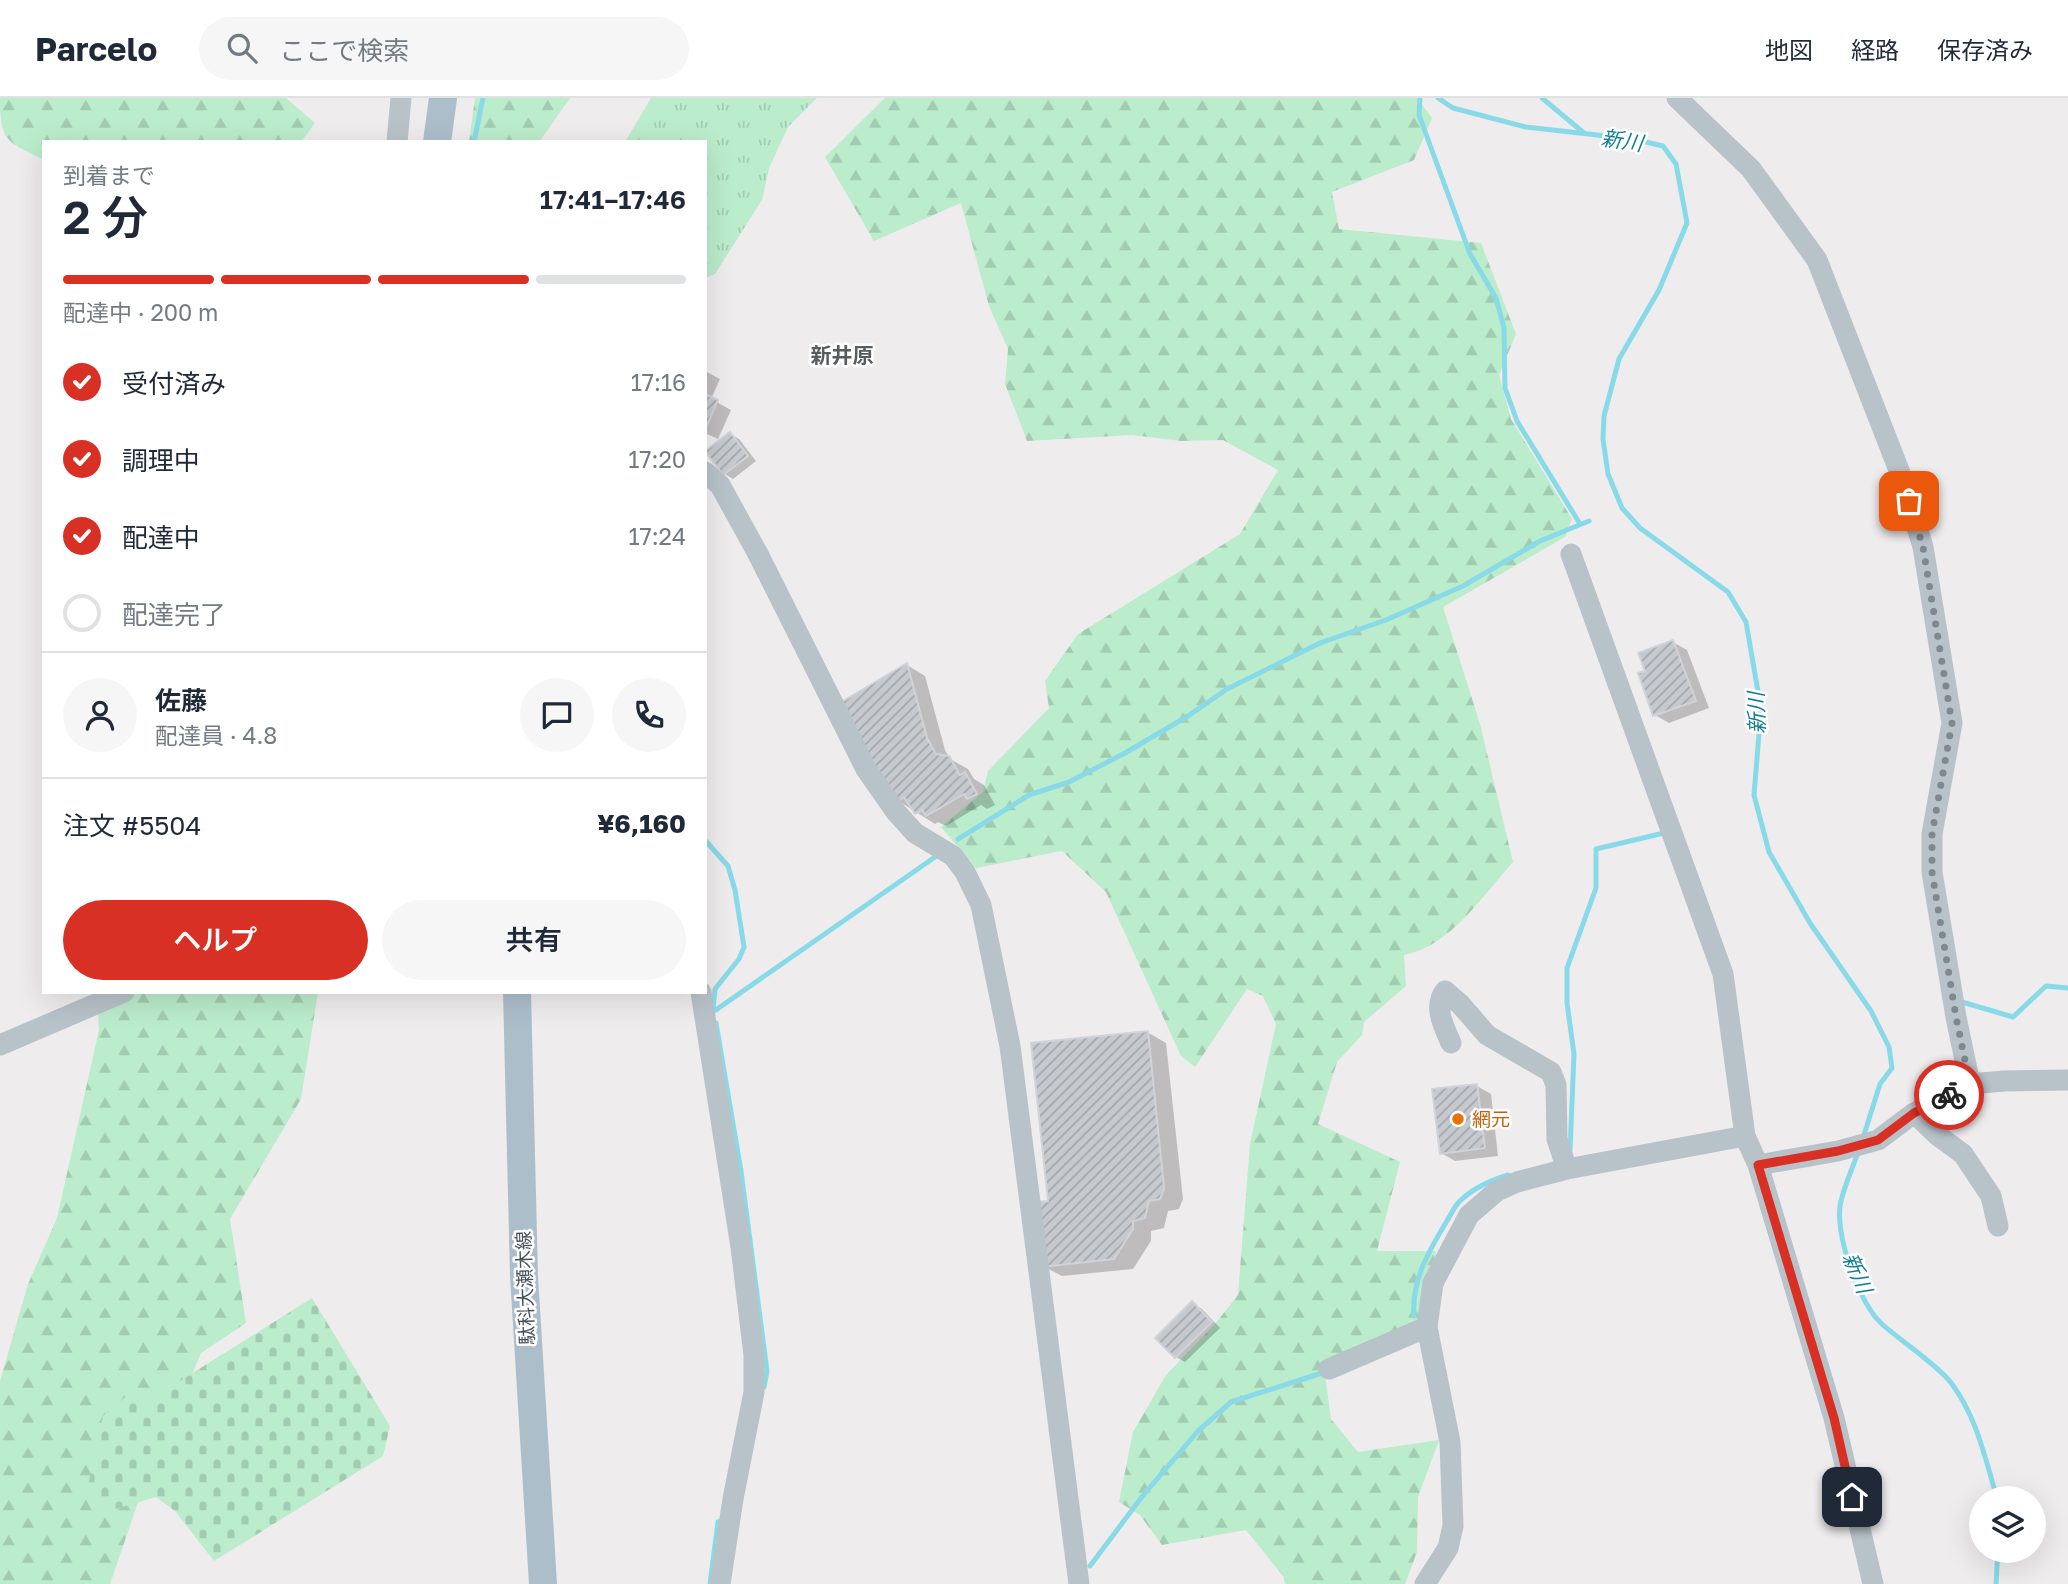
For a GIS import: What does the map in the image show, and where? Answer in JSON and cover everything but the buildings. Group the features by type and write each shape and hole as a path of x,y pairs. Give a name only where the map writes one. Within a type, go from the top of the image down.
{"main road":[{"path":"437,140 443,98"},
{"name":"駄科大瀬木線","path":"517,994 524,1276 543,1584"}],"street":[{"path":"397,140 401,98"},
{"path":"1677,98 1751,169 1818,260 1902,478 1923,547 1952,723 1932,834 1932,872 1970,1084"},
{"path":"707,474 720,485 757,552 866,769 896,812 915,833 953,856 965,872 981,905 1010,1046 1079,1584"},
{"path":"1572,554 1723,974 1745,1136 1758,1165 1834,1418 1873,1584"},
{"path":"1451,1042 1439,1009 1445,991 1455,998 1487,1035 1551,1072 1556,1086 1557,1139 1567,1169"},
{"path":"0,1045 119,994"},
{"path":"701,994 741,1247 754,1355 754,1392 720,1584"},
{"path":"1758,1165 1838,1151 1878,1140 1914,1113 1970,1084 2004,1080 2068,1080"},
{"path":"1914,1113 1937,1135 1963,1154 1991,1196 1998,1226"},
{"path":"1425,1584 1448,1548 1453,1526 1450,1442 1427,1327 1433,1283 1469,1215 1497,1191 1517,1182 1567,1169 1745,1136"},
{"path":"1329,1369 1427,1327"}],"green space":[{"path":"0,98 286,98 315,123 302,140 42,140 42,159 8,139 0,113"},
{"path":"475,98 570,98 540,140 469,140"},
{"path":"651,98 817,98 788,127 769,168 762,200 715,274 707,277 707,140 626,140"},
{"path":"885,98 1417,98 1432,118 1414,160 1332,192 1339,229 1481,243 1516,334 1499,375 1511,419 1572,519 1565,537 1443,607 1480,724 1513,862 1451,931 1421,950 1404,955 1406,986 1364,1022 1362,1035 1337,1062 1318,1124 1400,1162 1377,1251 1436,1251 1421,1325 1324,1368 1331,1419 1358,1452 1439,1440 1418,1497 1417,1552 1405,1584 1285,1584 1284,1577 1246,1530 1162,1545 1140,1515 1119,1502 1133,1432 1166,1375 1215,1324 1238,1295 1250,1144 1276,1024 1263,996 1247,989 1195,1067 1181,1056 1106,892 1062,851 976,868 941,827 983,792 988,771 1049,708 1045,681 1078,634 1240,534 1278,470 1223,440 1181,441 1132,435 1027,441 1005,384 1008,349 989,306 961,203 874,241 825,157"},
{"path":"97,994 318,994 301,1099 230,1219 246,1323 201,1353 136,1508 110,1584 0,1584 0,1381 28,1284 57,1218 99,1030"},
{"path":"312,1298 390,1426 383,1456 214,1561 175,1511 156,1497 112,1510 88,1486 103,1416 125,1397 148,1401"}],"waterway":[{"path":"474,140 483,98"},
{"path":"1420,98 1419,115 1470,254 1496,298 1504,328 1505,388 1517,421 1580,524"},
{"name":"新川","path":"1438,98 1453,108 1526,127 1633,139 1663,146 1676,164 1687,223 1659,290 1619,359 1604,416 1603,439 1608,474 1622,508 1640,528 1728,592 1746,622 1761,709 1754,795 1769,852 1810,923 1871,1011 1889,1047 1892,1068 1880,1084 1863,1138"},
{"path":"1542,98 1584,133"},
{"path":"958,839 1029,795 1069,782 1125,753 1188,716 1227,689 1320,643 1386,620 1463,586 1540,541 1589,521"},
{"path":"1570,1151 1574,1054 1567,1003 1567,968 1596,888 1596,849 1664,833"},
{"path":"707,842 728,866 735,890 744,947 739,959 715,989 713,1010"},
{"path":"713,1012 935,857"},
{"path":"1962,1002 2013,1017 2046,986 2068,988"},
{"path":"716,1023 741,1171 767,1371 764,1387"},
{"name":"新川","path":"1859,1150 1841,1201 1840,1214 1844,1248 1857,1285 1883,1325 1938,1369 1961,1397 1979,1439 1993,1486"},
{"path":"1414,1316 1416,1290 1423,1265 1455,1207 1477,1188 1508,1175"},
{"path":"1090,1566 1141,1498 1198,1431 1231,1402 1325,1372"},
{"path":"710,1584 718,1522 725,1518"},
{"name":"新川","path":"1996,1584 1997,1563"}],"way so far":[{"path":"1909,501 1923,547 1952,723 1932,834 1932,872 1970,1084 1949,1095"}],"place":[{"name":"網元","path":"1458,1119"}],"district":[{"name":"新井原","path":"842,356"}],"route":[{"path":"1852,1497 1834,1418 1758,1165 1838,1151 1878,1140 1914,1113 1949,1095"}]}
